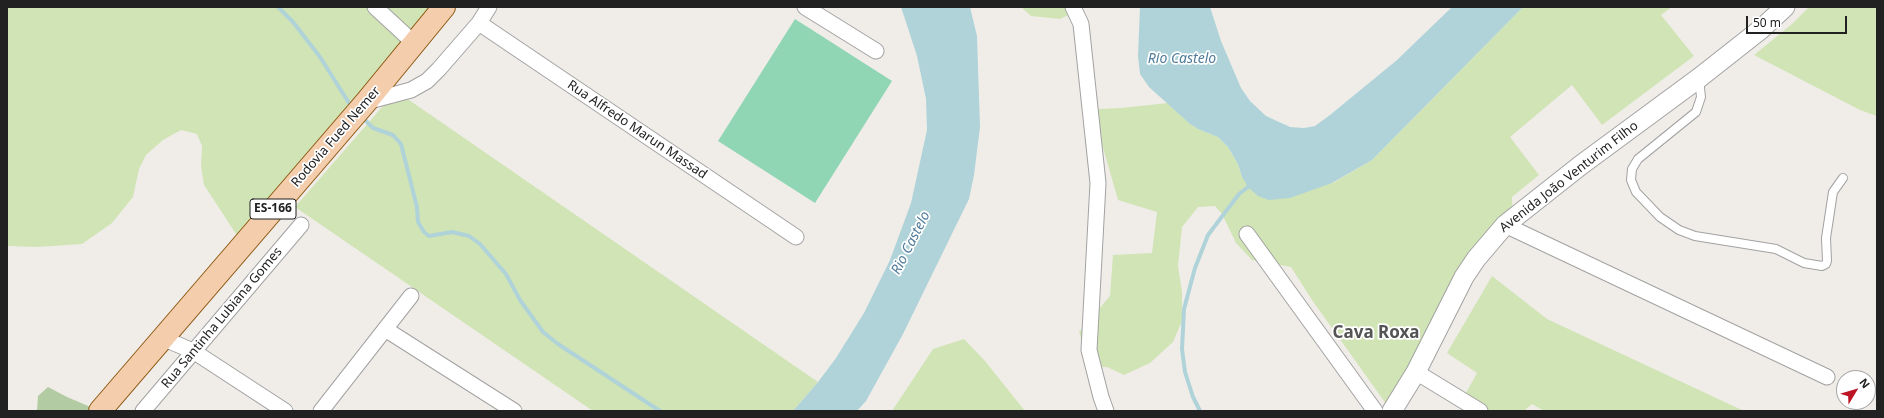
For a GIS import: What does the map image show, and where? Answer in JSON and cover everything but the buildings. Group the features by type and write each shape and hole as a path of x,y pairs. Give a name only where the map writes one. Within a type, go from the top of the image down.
{"main road":[{"name":"Rodovia Fued Nemer","path":"100,411 366,102 444,7"}],"street":[{"path":"375,7 415,44"},
{"path":"366,102 411,90 427,81 440,69 479,23 490,7"},
{"path":"805,7 876,51"},
{"path":"1073,7 1081,24 1098,183 1089,350 1106,411"},
{"name":"Avenida João Venturim Filho","path":"1392,411 1416,372 1464,277 1484,249 1505,225 1581,165 1699,78 1760,30 1785,7"},
{"name":"Rua Alfredo Marun Massad","path":"479,23 796,237"},
{"name":"Rua Santinha Lubiana Gomes","path":"142,411 301,225"},
{"path":"1505,225 1827,377"},
{"path":"1247,234 1374,411"},
{"path":"321,411 411,296"},
{"path":"385,330 514,411"},
{"path":"162,338 193,351 286,411"},
{"path":"1416,372 1480,411"}],"lane":[{"path":"1699,78 1701,97 1696,112 1638,159 1632,169 1631,180 1636,192 1660,217 1679,230 1695,236 1776,248 1804,263 1822,266 1827,260 1826,238 1833,192 1843,178"}],"green space":[{"path":"7,7 441,7 240,240 204,185 201,166 202,146 197,134 181,130 163,140 146,155 139,169 133,197 112,223 82,244 37,247 7,246"},
{"path":"1021,7 1085,7 1060,19 1031,16"},
{"path":"1523,7 1672,7 1661,15 1694,56 1602,125 1572,85 1510,137 1539,175 1512,197 1513,217 1389,408 1312,300 1291,267 1252,260 1236,243 1222,214 1215,206 1198,207 1182,227 1178,266 1182,292 1182,321 1173,342 1150,363 1124,375 1107,367 1091,367 1079,332 1110,296 1113,255 1152,253 1157,212 1118,200 1100,137 1098,109 1168,103 1190,124 1218,137 1228,147 1238,164 1242,177 1333,183 1372,160"},
{"path":"1809,7 1877,7 1877,116 1860,110 1754,55 1792,24"},
{"path":"795,19 892,81 815,203 718,141"},
{"path":"396,91 818,382 793,411 593,411 295,207"},
{"path":"1492,276 1547,319 1744,411 1544,411 1532,404 1524,411 1476,411 1461,402 1477,373 1447,353"},
{"path":"964,339 985,361 1025,411 892,411 933,349"},
{"path":"48,387 93,408 91,411 37,411 38,396"}],"water":[{"name":"Rio Castelo","path":"901,7 970,7 977,36 980,127 974,175 969,199 903,334 866,401 857,411 793,411 836,358 864,313 890,260 911,203 927,130 926,99 917,56"},
{"name":"Rio Castelo","path":"1140,7 1210,7 1221,41 1241,88 1250,101 1266,116 1290,127 1304,128 1315,126 1330,115 1397,60 1452,7 1523,7 1372,160 1332,183 1290,198 1269,200 1258,196 1248,187 1242,177 1238,164 1228,147 1218,137 1190,124 1149,87 1140,74 1138,56"}],"waterway":[{"path":"278,7 293,22 320,57 349,103"},
{"path":"366,121 373,128 393,135 401,144 417,207 418,222 424,232 429,236 452,232 469,236 480,244 506,274 520,300 543,332 558,344 660,411"},
{"path":"1200,411 1193,397 1185,372 1182,349 1184,309 1195,268 1208,235 1239,194 1251,183"}],"district":[{"name":"Cava Roxa","path":"1376,333"}]}
